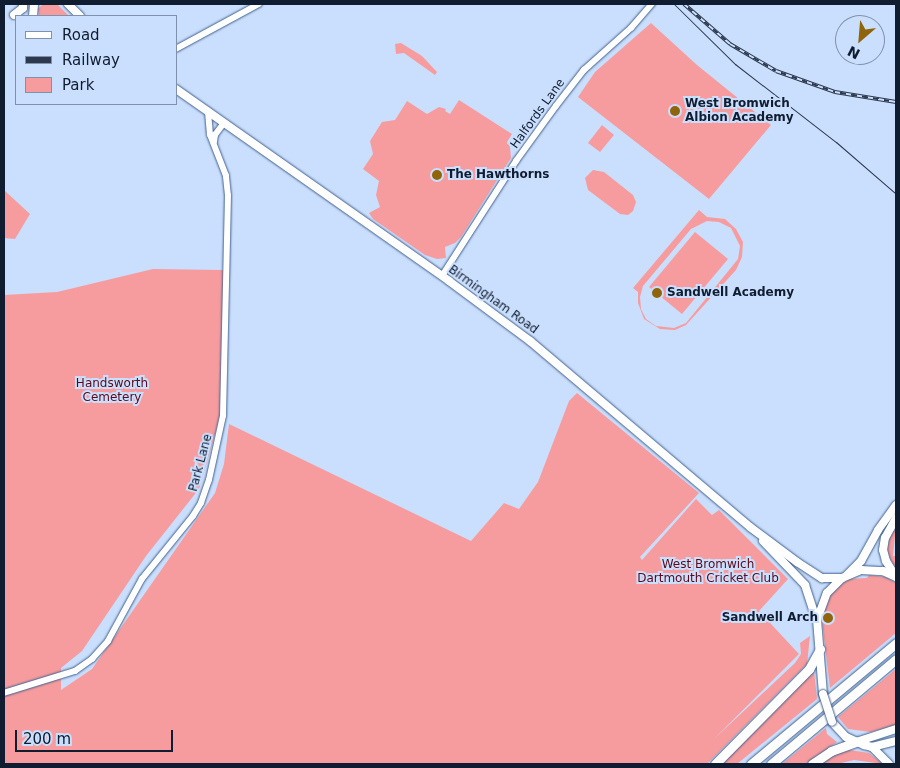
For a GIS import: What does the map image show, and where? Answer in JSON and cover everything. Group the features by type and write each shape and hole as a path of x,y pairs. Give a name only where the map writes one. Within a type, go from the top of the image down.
{"highway":[{"path":"751,764 896,643"},
{"path":"715,764 809,669 820,649"},
{"path":"771,764 896,659"},
{"path":"812,764 831,751 856,742"}],"main road":[{"path":"4,12 16,15 23,8 23,4"},
{"path":"68,4 79,15"},
{"name":"Birmingham Road","path":"178,90 442,276 552,358 750,527 814,573 831,579 861,570 876,569 896,577"},
{"path":"889,764 872,747 846,737 832,722 823,694 817,620 826,593 860,561 878,530 896,505"},
{"path":"896,518 885,538 883,550 886,561 896,577"},
{"name":"Birmingham Road","path":"750,527 805,585 817,620"},
{"path":"856,742 896,729"},
{"path":"872,747 896,741"}],"street":[{"path":"178,48 259,4"},
{"name":"Halfords Lane","path":"442,276 516,161 556,106 584,70 631,28 652,4"},
{"name":"Park Lane","path":"4,693 75,671 92,659 108,640 142,579 193,516 201,503 209,480 223,416 228,196 226,176 209,126 208,111"},
{"path":"214,144 215,135 224,123"}],"green space":[{"path":"43,4 57,4 68,15 39,15 38,9"},
{"name":"West Bromwich Albion Academy","path":"651,23 697,65 771,125 709,199 578,97 595,72"},
{"path":"401,43 422,56 437,72 435,75 404,53 396,54 395,44"},
{"name":"The Hawthorns","path":"459,100 512,134 507,142 510,147 511,158 461,237 455,243 445,247 446,258 437,259 425,255 373,219 369,213 380,207 376,195 379,181 363,169 373,154 370,141 382,122 395,120 407,101 427,114 439,107 446,109 445,111 450,114"},
{"path":"602,125 614,135 600,152 588,143"},
{"path":"593,170 604,172 633,195 636,202 633,211 628,215 620,214 588,190 585,178"},
{"path":"4,190 30,214 15,239 4,238"},
{"path":"699,210 707,217 725,219 736,229 743,242 742,257 736,270 686,325 675,330 660,329 644,319 638,303 638,292 633,288","holes":["707,221 719,222 731,228 740,246 738,259 686,323 674,328 656,326 646,319 641,309 640,297 643,286 691,229"]},
{"path":"695,232 728,259 682,314 649,287"},
{"path":"153,269 224,270 220,417 199,489 146,556 82,651 61,668 61,690 92,669 215,493 224,464 229,424 471,541 504,503 519,509 538,482 569,401 577,393 699,493 640,557 642,560 696,499 712,515 719,510 788,579 759,611 799,654 714,739 795,663 801,654 800,643 810,636 807,664 707,764 4,764 4,295 57,292"},
{"path":"896,526 893,556 896,556 896,570 887,552 889,538"},
{"path":"869,575 886,577 896,583 896,633 830,688 822,621 828,623 833,619 823,611 829,597 838,586 849,579 867,578"},
{"path":"896,669 896,725 871,732 848,729 838,717"},
{"path":"814,671 817,699 737,764 719,764"},
{"path":"826,728 827,734 837,742 806,764 782,764"},
{"path":"843,749 869,753 883,764 854,760 837,764 817,764"}],"tram line":[{"path":"674,4 735,64 836,142 896,194"}],"railway":[{"path":"684,4 730,44 776,71 835,92 896,102"}],"place":[{"name":"West Bromwich Albion Academy","path":"675,111"},
{"name":"The Hawthorns","path":"437,175"},
{"name":"Sandwell Academy","path":"657,293"},
{"name":"Sandwell Arch","path":"828,618"}],"park label":[{"name":"Handsworth Cemetery","path":"112,391"},
{"name":"West Bromwich Dartmouth Cricket Club","path":"708,572"}]}
